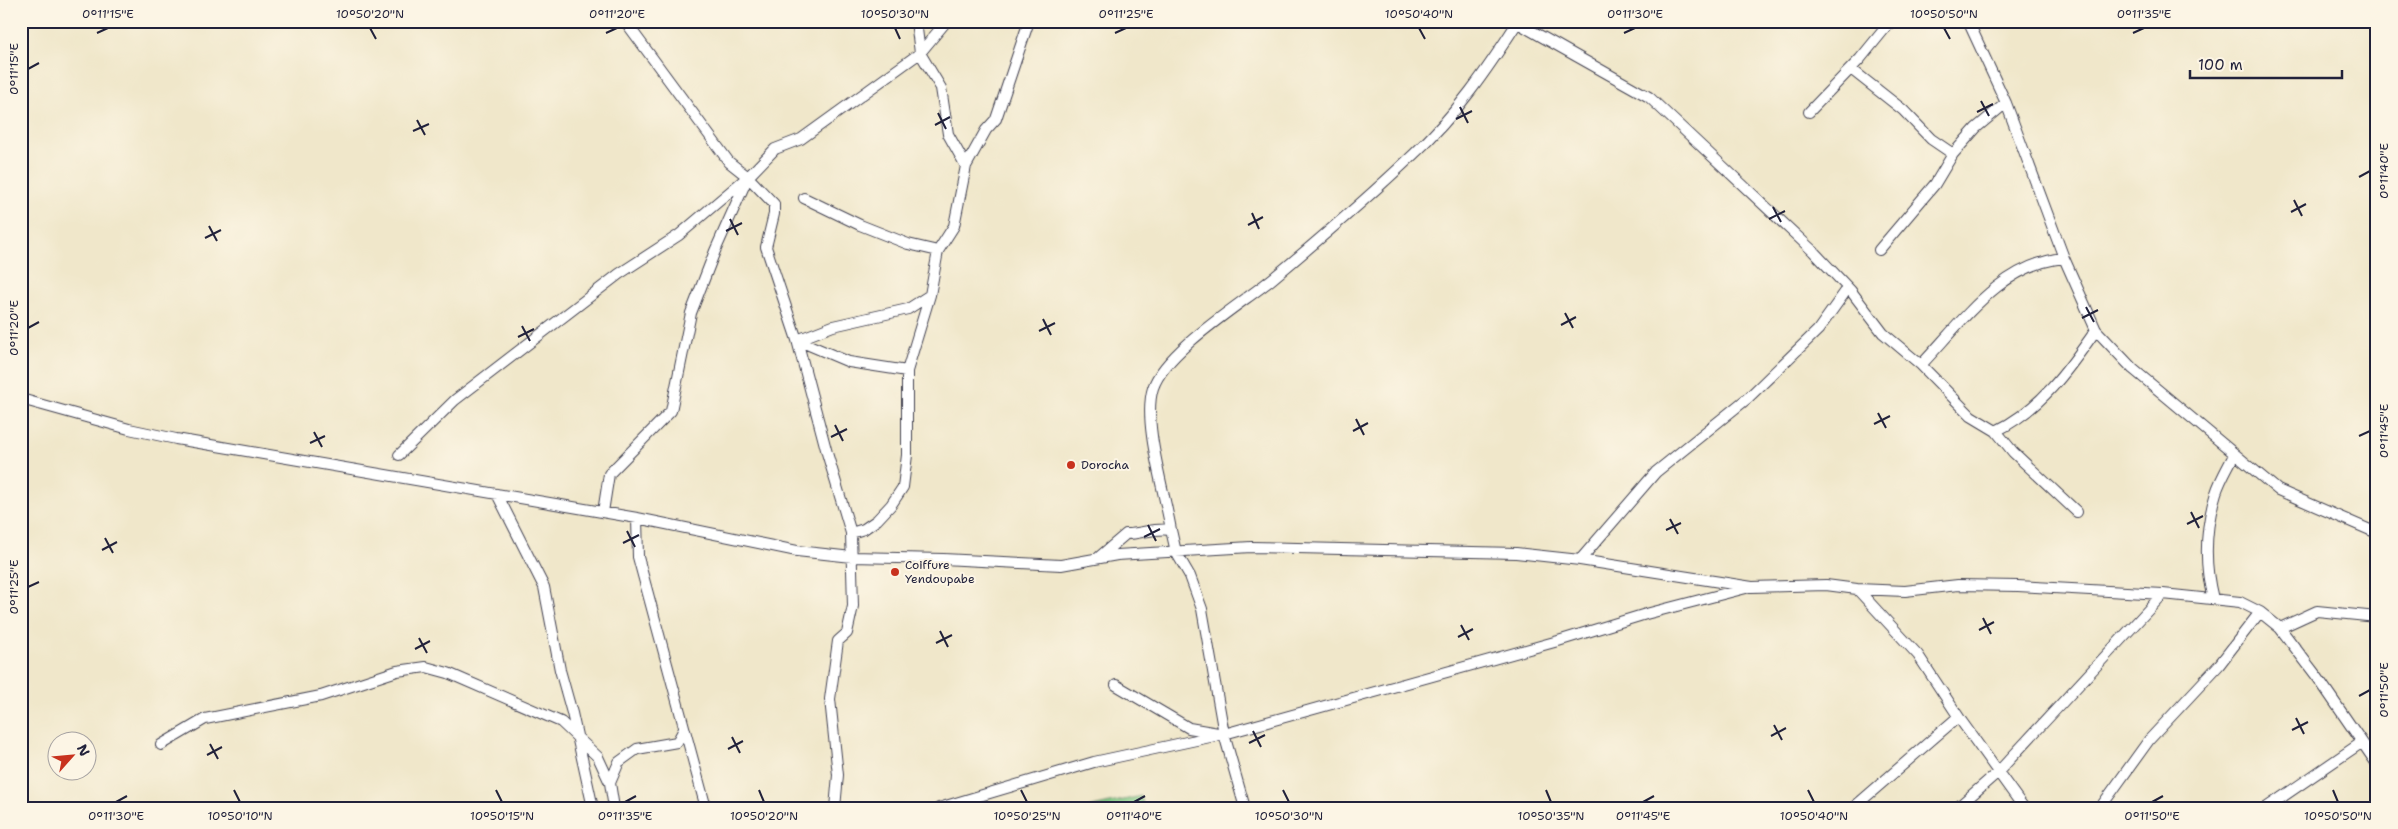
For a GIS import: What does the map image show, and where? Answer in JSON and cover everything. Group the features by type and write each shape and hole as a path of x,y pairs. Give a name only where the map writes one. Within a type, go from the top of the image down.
{"street":[{"path":"625,21 729,162 748,177 774,204 774,214 766,247 797,340 827,453 851,533 853,606 847,633 838,641 830,699 838,774 835,808"},
{"path":"916,21 920,53 941,88 948,134 966,166"},
{"path":"851,533 864,529 877,520 891,506 903,486 907,455 907,371 930,295 938,251 954,226 966,166 986,130 996,119 1029,21"},
{"path":"1809,112 1851,69 1891,21"},
{"path":"1968,21 2006,103 2064,258 2096,330 2133,369 2278,490 2377,533"},
{"path":"399,455 454,400 618,274 679,235 748,177 775,149 801,139 920,53 946,22"},
{"path":"1244,808 1224,734 1202,609 1190,576 1176,552 1171,530 1149,419 1153,388 1170,362 1191,342 1272,279 1443,126 1471,92 1515,22 1649,97 1813,251 1848,288 1883,333 1921,365 1971,416 1996,431 2013,452 2077,512"},
{"path":"1851,69 1903,110 1931,139 1952,154"},
{"path":"1879,250 1935,184 1952,154 1976,128 2006,103"},
{"path":"603,512 609,474 671,411 691,313 715,251 748,177"},
{"path":"804,198 860,226 908,244 938,251"},
{"path":"1921,365 1994,287 2039,263 2064,258"},
{"path":"1580,560 1656,472 1749,397 1818,330 1848,288"},
{"path":"797,340 833,326 908,309 930,295"},
{"path":"1996,431 2008,425 2044,395 2063,376 2096,330"},
{"path":"797,340 849,362 907,371"},
{"path":"21,399 176,440 638,518 797,551 852,557 943,558 1061,565 1099,557 1251,547 1516,553 1580,560 1752,587 1826,585 1857,589 1905,591 1958,585 2009,586 2163,594 2240,602 2260,612 2280,628 2318,678 2361,743 2375,760"},
{"path":"2213,600 2207,577 2206,544 2216,492 2234,455"},
{"path":"497,494 544,587 560,670 572,713 593,808"},
{"path":"638,518 638,557 706,808"},
{"path":"1099,557 1126,534 1138,534 1159,528 1171,530"},
{"path":"938,808 1094,762 1224,734 1558,641 1646,614 1752,587"},
{"path":"1857,589 1918,655 1958,717 2024,808"},
{"path":"1957,808 1998,772 2163,594"},
{"path":"2280,628 2317,611 2377,617"},
{"path":"2100,808 2149,740 2219,665 2260,612"},
{"path":"161,745 205,719 321,696 396,671 426,667 448,673 562,722 577,739 598,757 610,783 614,808"},
{"path":"1116,685 1189,728 1224,734"},
{"path":"1853,808 1958,717"},
{"path":"610,783 619,762 636,749 677,742 684,728"},
{"path":"2266,808 2361,743"}],"green space":[{"path":"1141,796 1144,808 1088,808"}],"place":[{"name":"Dorocha","path":"1071,465"},
{"name":"Coiffure Yendoupabe","path":"895,572"}]}
